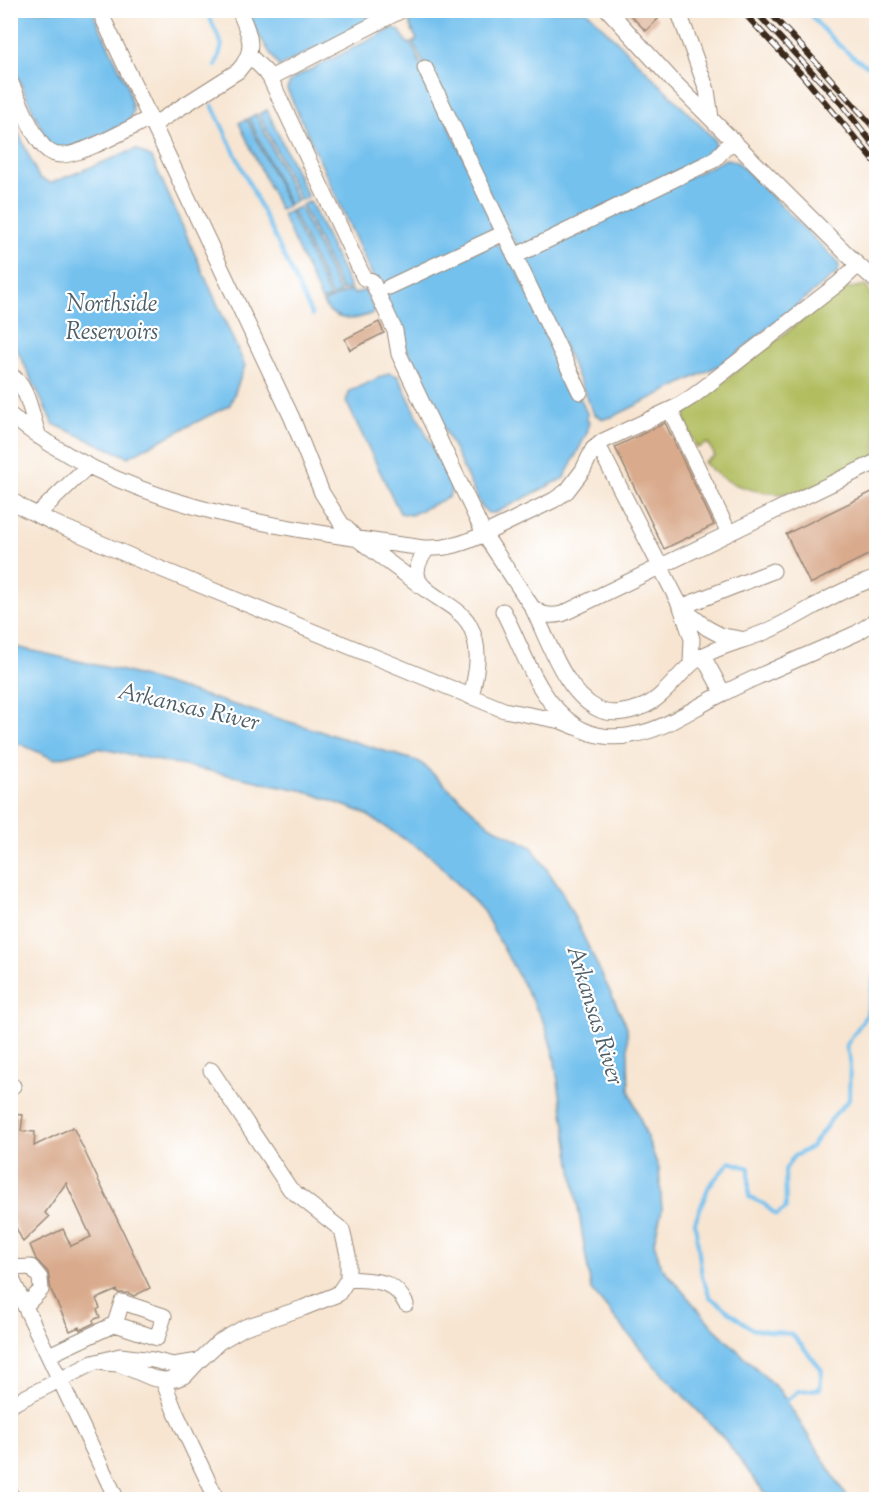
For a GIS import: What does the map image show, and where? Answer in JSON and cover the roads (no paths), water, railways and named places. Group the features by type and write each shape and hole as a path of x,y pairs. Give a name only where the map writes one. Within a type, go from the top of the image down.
{"street":[{"path":"99,10 292,418 322,493 341,524 356,538 426,590 458,609 474,636 478,654 471,697"},
{"path":"10,81 45,149 53,154 61,155 84,149 151,122 238,71 247,61 250,50 249,36 239,10"},
{"path":"270,78 402,10"},
{"path":"608,10 711,118 876,281"},
{"path":"678,10 706,90 711,118"},
{"path":"249,55 270,78 364,278 372,281 395,331 399,354 484,534 532,607 566,677 586,702 600,711 627,711 643,706 654,700 697,660 764,633 854,586 876,578"},
{"path":"425,68 580,392"},
{"path":"515,256 714,160 733,140"},
{"path":"389,287 504,233"},
{"path":"10,415 57,450 88,466 125,483 181,502 253,521 356,538 428,548 447,548 462,545 554,500 567,491 583,470 593,449 603,441 670,410 692,397 839,283 858,265"},
{"path":"10,375 18,378 25,389 39,437"},
{"path":"670,410 729,533"},
{"path":"598,446 681,607 697,660 723,693"},
{"path":"532,607 542,615 552,617 562,614 876,462"},
{"path":"37,515 88,466"},
{"path":"10,499 37,515 284,621 471,697 511,712 561,721 603,736 622,737 640,734 659,727 723,693 857,633 872,624 876,618"},
{"path":"426,590 421,584 417,568 419,560 428,548"},
{"path":"681,607 773,571"},
{"path":"681,607 694,620 722,636 736,639 749,638"},
{"path":"503,611 543,691 551,703 576,727"},
{"path":"93,1363 119,1364 152,1378 177,1379 186,1375 219,1342 245,1327 338,1294 348,1279 348,1255 342,1230 291,1189 211,1070"},
{"path":"10,1268 31,1267 40,1278 41,1290 25,1306"},
{"path":"10,1275 117,1500"},
{"path":"348,1279 387,1283 397,1289 406,1304"},
{"path":"49,1355 115,1324"},
{"path":"10,1405 93,1363 120,1356 173,1365 199,1360"},
{"path":"163,1380 174,1409 217,1500"},
{"path":"10,1494 13,1500"}],"water":[{"path":"426,10 587,11 715,140 714,152 523,248 515,244 413,42 417,40 410,25 410,19"},
{"path":"11,11 92,11 127,84 133,111 129,122 69,149 58,151 48,143 11,63"},
{"path":"247,11 390,11 279,67 255,29"},
{"path":"393,28 400,31 408,44 411,43 494,223 490,236 379,290 287,89 296,77"},
{"path":"267,110 308,197 300,200 259,114"},
{"path":"256,114 297,201 289,205 249,118"},
{"name":"Northside Reservoirs","path":"11,116 39,178 51,183 136,149 152,158 245,366 230,405 128,457 53,424 11,337"},
{"path":"247,119 288,206 280,210 239,123"},
{"path":"726,159 737,162 834,258 839,265 838,272 726,362 612,417 603,419 594,414 525,263 527,255"},
{"path":"310,201 350,288 342,291 302,205"},
{"path":"300,207 340,293 332,297 292,210"},
{"path":"290,211 330,298 322,301 282,215"},
{"path":"494,243 506,249 579,395 589,423 587,433 564,478 495,513 488,513 481,506 380,293"},
{"path":"351,290 354,294 365,290 375,312 347,319 334,315 323,303"},
{"path":"389,373 398,376 452,487 449,497 411,515 400,513 346,401 350,391"},
{"name":"Arkansas River","path":"11,646 127,672 420,762 489,825 532,847 562,892 627,1027 629,1089 659,1169 662,1210 654,1242 661,1266 714,1328 780,1391 848,1499 769,1499 722,1436 654,1365 591,1289 554,1056 545,1025 483,911 431,856 364,813 305,791 98,748 54,759 11,740"}],"waterway":[{"path":"206,10 222,45 216,66"},
{"path":"806,10 848,53 876,69"},
{"path":"212,105 312,315"},
{"path":"784,1403 798,1391 820,1389 822,1370 792,1334 752,1329 710,1297 702,1277 695,1222 709,1186 730,1162 749,1168 749,1197 764,1204 776,1215 786,1208 785,1170 793,1157 811,1147 836,1113 849,1100 850,1060 846,1046 867,1014 876,972"}],"railway":[{"path":"741,10 803,76 876,163"},
{"path":"754,10 840,102 876,148"},
{"path":"767,10 876,130"}]}
